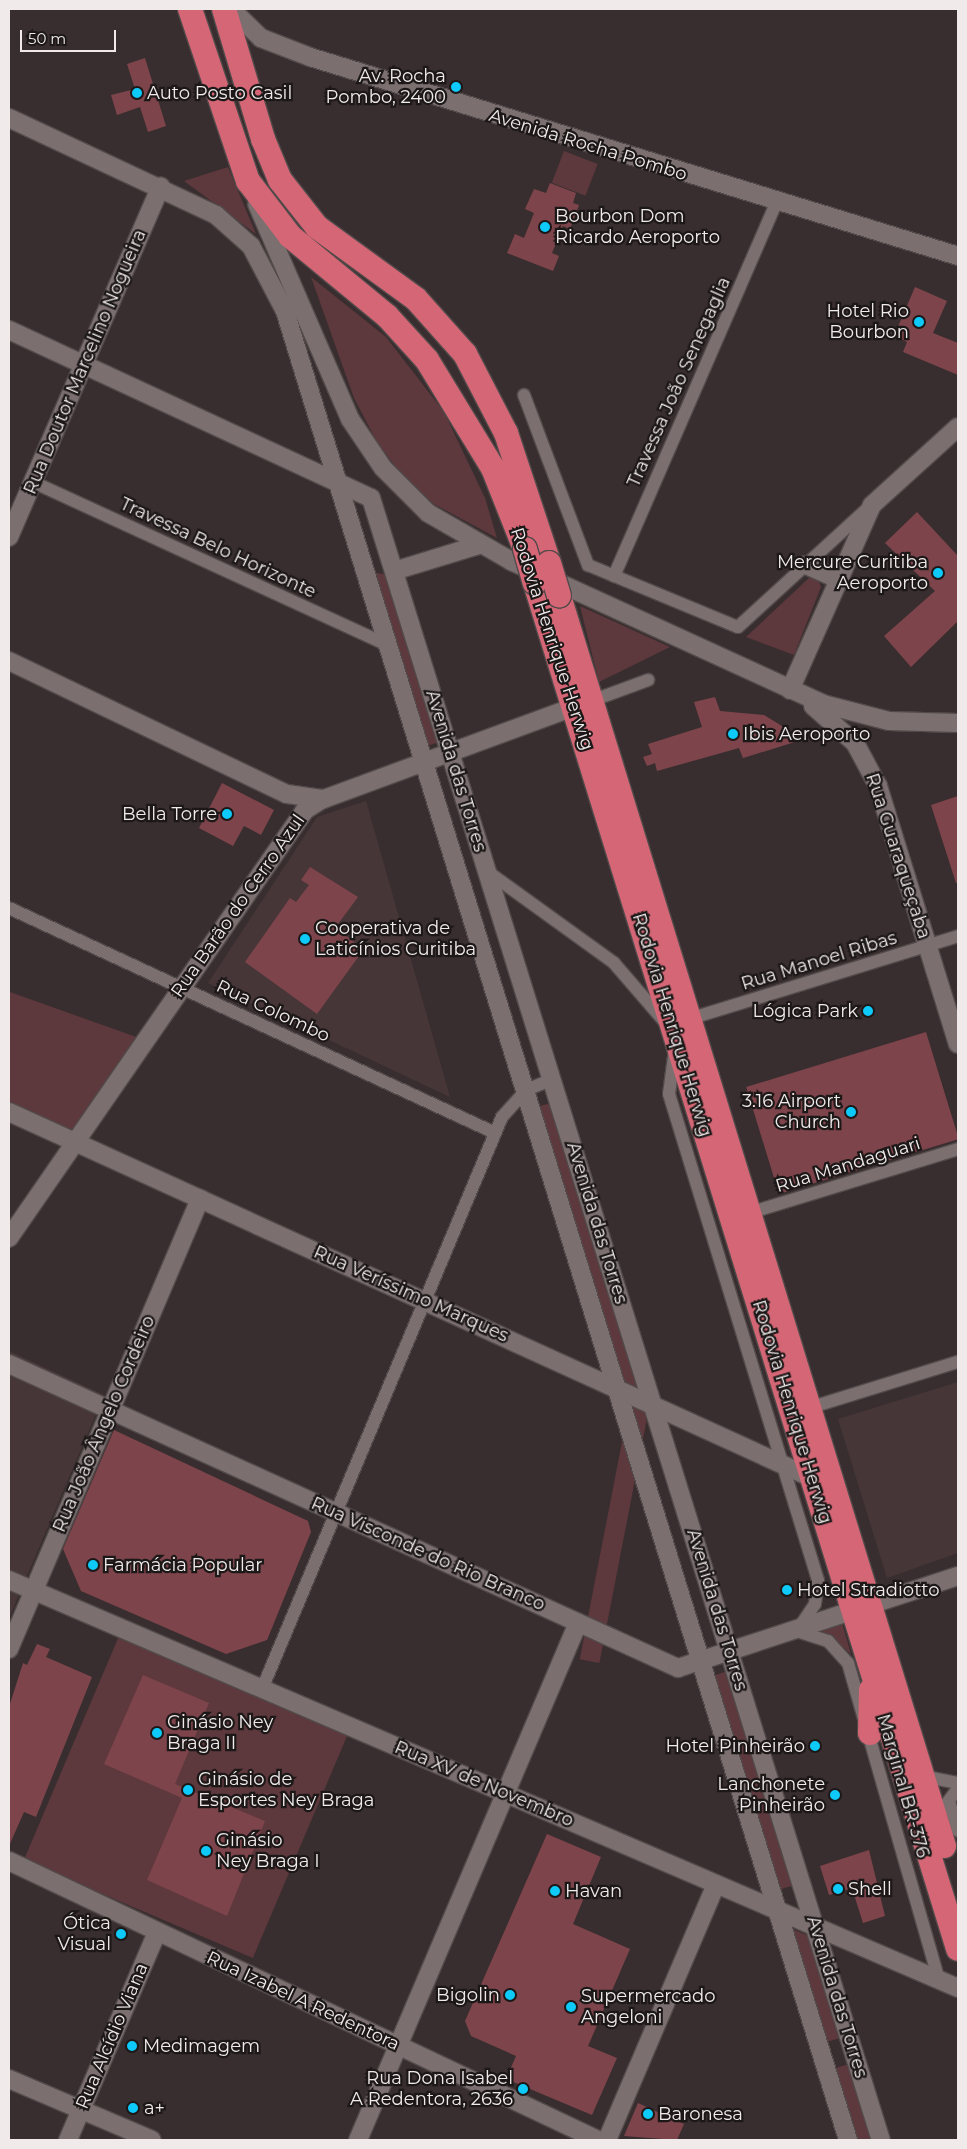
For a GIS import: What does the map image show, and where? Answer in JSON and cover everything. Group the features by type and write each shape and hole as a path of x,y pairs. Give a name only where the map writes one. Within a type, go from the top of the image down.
{"highway":[{"path":"190,9 248,181"},
{"name":"Rodovia Henrique Herwig","path":"224,9 263,139 290,197 328,236 416,299 465,354 506,432 559,596 582,704"},
{"name":"Rodovia Henrique Herwig","path":"248,181 290,236 387,316 427,360 485,452 525,549 535,583 582,704 683,1029 812,1478 870,1606 872,1671 958,1949"},
{"name":"Rodovia Henrique Herwig","path":"683,1029 749,1213 922,1776 942,1810 958,1893"},
{"path":"870,1733 872,1671"}],"main road":[{"name":"Avenida Rocha Pombo","path":"231,9 251,31 273,44 777,202 958,256"},
{"path":"9,118 196,202 234,229 264,267 284,311 339,395 366,445 407,496 479,545 790,690 889,721 958,723"},
{"path":"248,181 339,395"},
{"name":"Rua Doutor Marcelino Nogueira","path":"9,537 161,186"},
{"name":"Avenida das Torres","path":"284,311 425,762 848,2140"},
{"path":"9,330 338,481"},
{"path":"790,690 872,505 958,427"},
{"name":"Avenida das Torres","path":"338,481 371,498 881,2140"},
{"path":"365,570 393,566 479,545"},
{"path":"806,565 839,580"},
{"path":"9,661 282,792 306,800 325,799"},
{"name":"Rua Guaraqueçaba","path":"790,690 840,726 868,764 958,1044"},
{"name":"Rua Barão do Cerro Azul","path":"9,1238 180,987 305,810 325,799 582,704"},
{"path":"282,792 289,806 291,829"},
{"name":"Rua Veríssimo Marques","path":"9,1112 812,1478"},
{"name":"Rua João Ângelo Cordeiro","path":"9,1649 200,1199"},
{"name":"Rua Visconde do Rio Branco","path":"9,1364 670,1666 687,1668 702,1664 958,1576"},
{"name":"Rua XV de Novembro","path":"9,1580 958,1988"},
{"path":"358,2140 578,1623"},
{"name":"Rua Izabel A Redentora","path":"9,1861 598,2140"},
{"path":"607,2140 716,1884"},
{"name":"Rua Alcídio Viana","path":"68,2140 157,1932"},
{"path":"824,2062 836,2048 853,2052"},
{"path":"9,2080 152,2140"}],"street":[{"name":"Travessa João Senegaglia","path":"614,576 777,202"},
{"path":"524,395 588,565 738,627 872,505"},
{"name":"Travessa Belo Horizonte","path":"33,482 389,646"},
{"name":"Rua Barão do Cerro Azul","path":"582,704 648,680"},
{"path":"488,872 614,963 683,1029 668,1094 818,1580 815,1604 797,1631"},
{"name":"Rua Colombo","path":"9,908 495,1133"},
{"name":"Rua Manoel Ribas","path":"683,1029 958,936"},
{"path":"262,1689 495,1133 507,1108 526,1090 553,1079"},
{"name":"Rua Mandaguari","path":"749,1213 958,1149"},
{"path":"809,1408 958,1362"},
{"name":"Marginal BR-376","path":"797,1631 828,1641 844,1656 870,1733 939,1981"},
{"path":"922,1776 958,1783"},
{"path":"958,1789 942,1810 958,1831"}],"shaded area":[{"path":"564,151 598,164 585,196 552,183"},
{"path":"228,167 256,234 184,181"},
{"path":"311,277 386,337 444,412 485,498 497,538 434,504 404,478 377,442 354,398"},
{"path":"378,573 388,575 442,741 424,747 371,576"},
{"path":"809,578 818,579 821,587 794,655 746,637"},
{"path":"580,606 670,647 599,682"},
{"path":"366,801 450,1097 208,983 317,817"},
{"path":"10,992 139,1038 72,1135 9,1107"},
{"path":"552,1103 641,1387 622,1386 539,1106"},
{"path":"9,1351 104,1395 9,1618"},
{"path":"958,1382 958,1553 887,1578 838,1419"},
{"path":"629,1406 649,1410 599,1663 580,1659"},
{"path":"842,1623 851,1654 833,1638 813,1632"},
{"name":"Ginásio de Esportes Ney Braga","path":"119,1636 348,1733 253,1958 24,1861"},
{"path":"728,1671 793,1885 778,1890 713,1676"},
{"path":"787,1927 809,1936 840,2038 823,2043"},
{"path":"849,2064 872,2140 851,2140 830,2070"}],"building":[{"name":"Auto Posto Casil","path":"145,58 166,126 148,132 140,107 117,115 111,95 135,89 127,64"},
{"name":"Bourbon Dom Ricardo Aeroporto","path":"550,183 576,193 573,203 579,205 570,229 563,226 552,253 559,256 553,271 507,253 515,234 524,238 534,213 525,209 534,189 546,193"},
{"name":"Hotel Rio Bourbon","path":"915,287 947,301 933,333 958,343 958,375 903,352 907,342 894,336"},
{"name":"Mercure Curitiba Aeroporto","path":"917,512 958,556 958,621 911,667 884,636 935,591 885,543"},
{"name":"Ibis Aeroporto","path":"715,697 720,711 764,715 782,726 795,742 743,758 739,748 657,771 655,763 647,766 643,757 652,754 648,744 702,727 694,702"},
{"name":"Bella Torre","path":"222,783 274,810 261,835 244,826 233,846 199,828"},
{"path":"958,796 958,883 956,883 931,805"},
{"name":"Cooperativa de Laticínios Curitiba","path":"310,867 358,897 335,928 364,949 317,1014 245,962 290,898 296,902 309,885 301,880"},
{"name":"3.16 Airport Church","path":"926,1032 958,1139 779,1194 746,1087"},
{"path":"114,1430 308,1521 311,1532 267,1640 226,1654 81,1591 63,1549"},
{"path":"37,1644 50,1649 46,1657 92,1677 36,1817 24,1812 9,1846 9,1707 23,1663 27,1665"},
{"path":"143,1675 209,1703 175,1784 265,1821 227,1916 147,1880 182,1798 104,1764"},
{"path":"547,1834 601,1857 573,1924 630,1949 588,2046 617,2058 592,2115 506,2079 516,2056 471,2036 465,2021"},
{"name":"Shell","path":"869,1850 885,1916 863,1923 852,1888 829,1895 820,1866"},
{"name":"Baronesa","path":"638,2103 684,2124 677,2140 624,2136"}],"place":[{"name":"Av. Rocha Pombo, 2400","path":"456,87"},
{"name":"Auto Posto Casil","path":"137,93"},
{"name":"Bourbon Dom Ricardo Aeroporto","path":"545,227"},
{"name":"Hotel Rio Bourbon","path":"919,322"},
{"name":"Mercure Curitiba Aeroporto","path":"938,573"},
{"name":"Ibis Aeroporto","path":"733,734"},
{"name":"Bella Torre","path":"227,814"},
{"name":"Cooperativa de Laticínios Curitiba","path":"305,939"},
{"name":"Lógica Park","path":"868,1011"},
{"name":"3.16 Airport Church","path":"851,1112"},
{"name":"Farmácia Popular","path":"93,1565"},
{"name":"Hotel Stradiotto","path":"787,1590"},
{"name":"Ginásio Ney Braga II","path":"157,1733"},
{"name":"Hotel Pinheirão","path":"815,1746"},
{"name":"Ginásio de Esportes Ney Braga","path":"188,1790"},
{"name":"Lanchonete Pinheirão","path":"835,1795"},
{"name":"Ginásio Ney Braga I","path":"206,1851"},
{"name":"Shell","path":"838,1889"},
{"name":"Havan","path":"555,1891"},
{"name":"Ótica Visual","path":"121,1934"},
{"name":"Bigolin","path":"510,1995"},
{"name":"Supermercado Angeloni","path":"571,2007"},
{"name":"Medimagem","path":"132,2046"},
{"name":"Rua Dona Isabel A Redentora, 2636","path":"523,2089"},
{"name":"a+","path":"133,2108"},
{"name":"Baronesa","path":"648,2114"}]}
